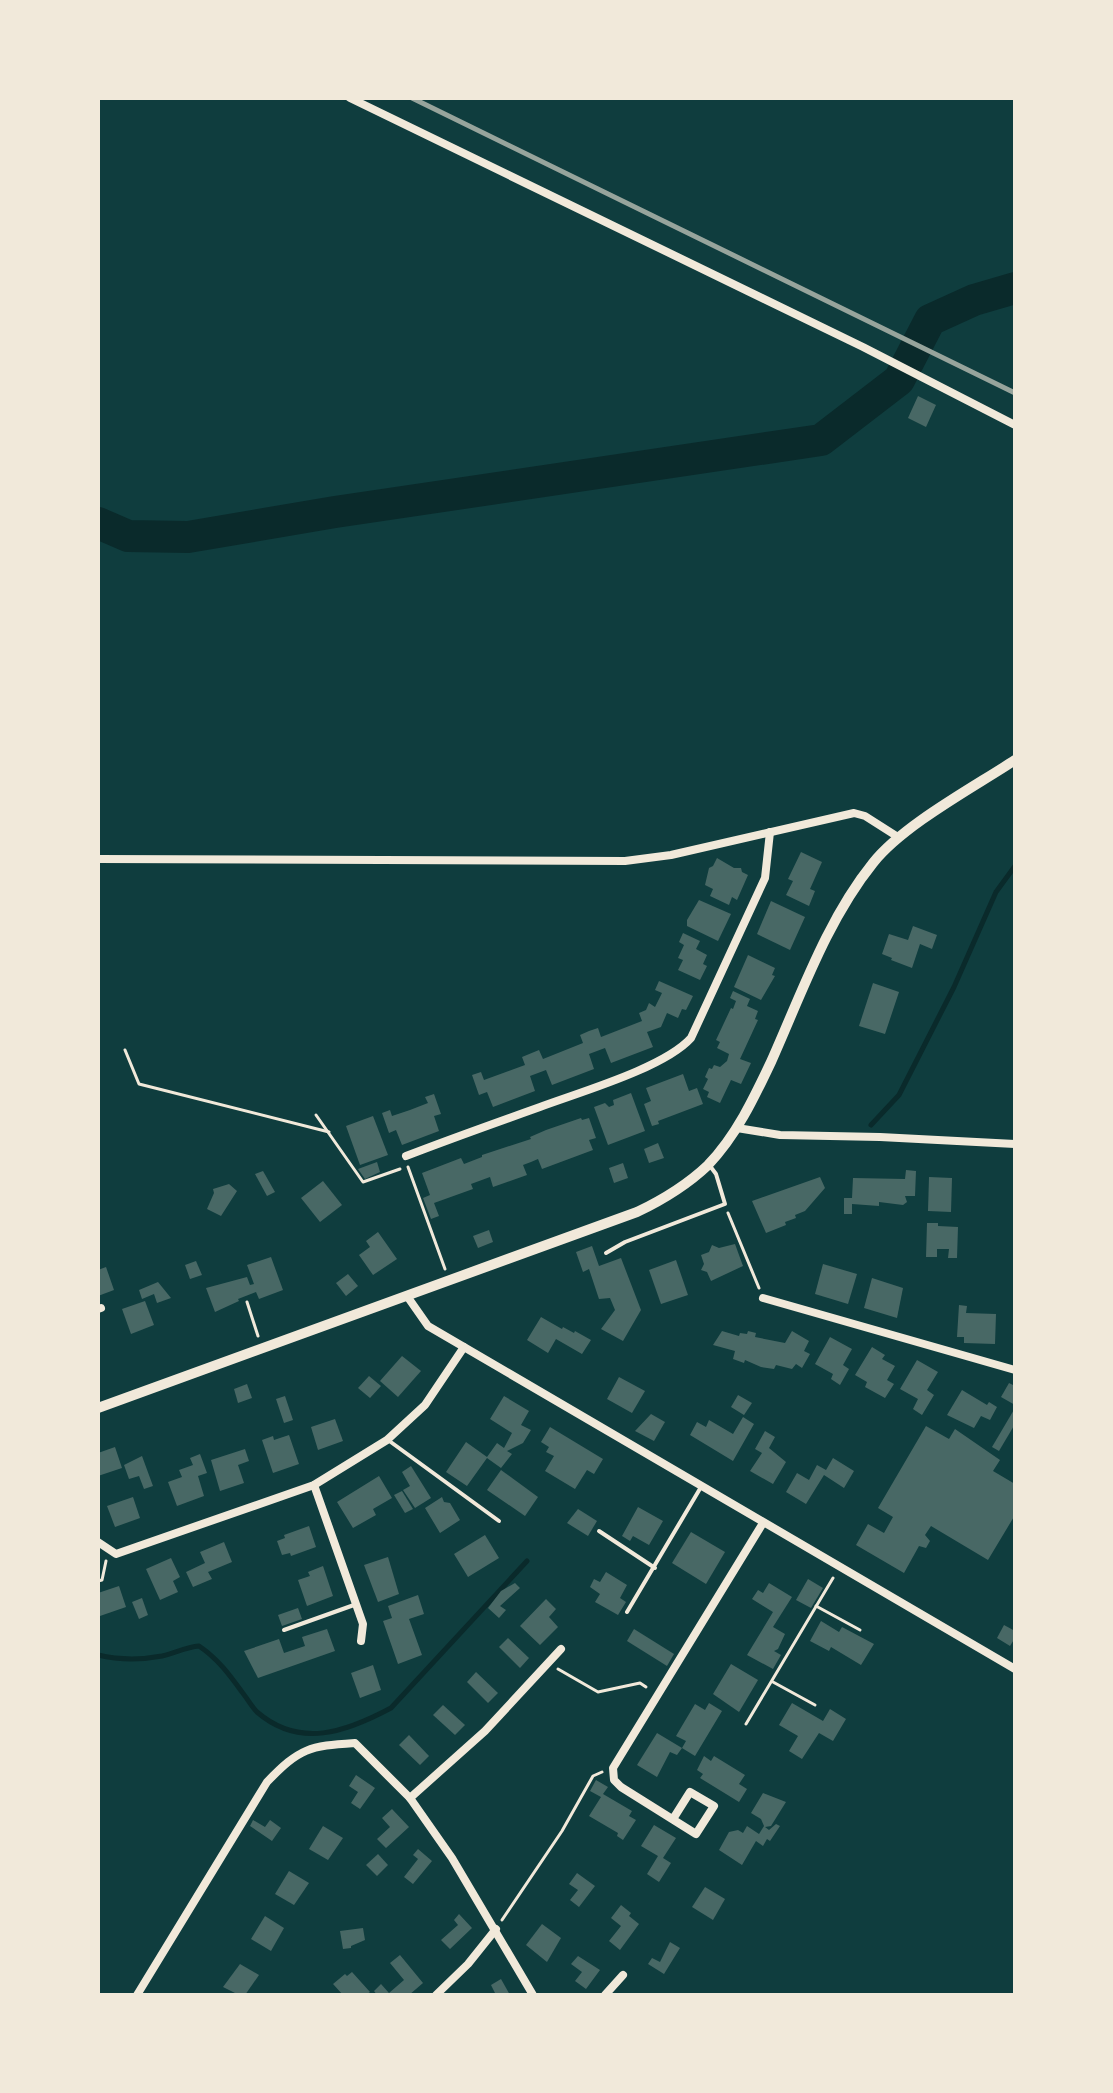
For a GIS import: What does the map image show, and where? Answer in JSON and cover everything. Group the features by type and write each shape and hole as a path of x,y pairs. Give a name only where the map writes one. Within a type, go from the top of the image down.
{"street":[{"path":"350,98 890,360 1015,425"},
{"path":"98,1408 637,1212 689,1180 708,1164 737,1128 838,917 874,860 898,837 1015,760"},
{"path":"98,859 625,861 671,855 854,813 865,816 898,837"},
{"path":"406,1161 681,1050 691,1038 765,878 770,832"},
{"path":"737,1128 780,1135 1015,1144"},
{"path":"407,1296 428,1326 1015,1669"},
{"path":"763,1298 1015,1370"},
{"path":"98,1542 116,1554 314,1485 387,1440 425,1405 464,1347"},
{"path":"314,1485 363,1624 361,1641"},
{"path":"669,1817 690,1792 714,1806 696,1834 621,1787 614,1780 613,1768 763,1523"},
{"path":"410,1798 485,1731 561,1649"},
{"path":"137,1995 267,1782 291,1757 316,1745 355,1743 410,1798 496,1929 533,1995"},
{"path":"436,1995 468,1964 496,1929"},
{"path":"605,1995 623,1975"}],"lane":[{"path":"606,1253 625,1242 725,1204 716,1174 708,1164"},
{"path":"387,1440 499,1521"},
{"path":"627,1612 701,1487"},
{"path":"599,1531 655,1568"},
{"path":"284,1630 356,1604"}],"path":[{"path":"125,1050 139,1084 329,1132"},
{"path":"316,1115 363,1182 406,1161 449,1281"},
{"path":"725,1204 763,1298"},
{"path":"247,1302 263,1348"},
{"path":"98,1581 102,1580 109,1549"},
{"path":"746,1724 839,1568"},
{"path":"816,1606 860,1630"},
{"path":"548,1663 598,1692 640,1683 658,1694"},
{"path":"771,1681 815,1705"},
{"path":"496,1929 562,1831 593,1776 613,1768"}],"building":[{"path":"918,396 936,405 926,427 908,418"},
{"path":"801,852 822,862 810,889 815,891 809,906 786,895 793,881 788,879"},
{"path":"717,858 734,868 741,868 748,875 737,900 732,897 729,905 710,896 713,889 705,885 709,868"},
{"path":"699,900 731,914 718,941 687,926 687,920"},
{"path":"771,901 805,917 790,950 757,934"},
{"path":"913,926 937,935 932,949 920,944 912,968 882,954 889,934 908,940"},
{"path":"683,933 700,941 696,949 707,955 703,964 707,966 700,980 678,970 683,960 678,958 684,945 679,942"},
{"path":"748,955 775,968 772,975 775,976 761,1000 734,987"},
{"path":"659,981 693,996 678,1018 667,1013 661,1027 647,1032 653,1047 611,1063 605,1048 589,1054 594,1069 552,1085 546,1070 530,1076 535,1091 493,1107 487,1092 479,1095 472,1075 481,1072 484,1080 525,1065 522,1057 539,1050 543,1059 583,1043 580,1035 589,1031 598,1028 601,1037 642,1021 639,1013 646,1010 649,1003 655,1007 662,993 655,990"},
{"path":"873,983 899,992 885,1034 859,1026"},
{"path":"733,991 750,999 747,1006 758,1011 755,1019 758,1020 740,1059 751,1063 741,1084 731,1080 720,1103 707,1097 709,1092 703,1089 709,1068 712,1069 714,1065 720,1067 727,1061 729,1054 717,1048 720,1042 716,1040 736,1001 730,998"},
{"path":"683,1074 689,1091 697,1088 703,1104 652,1126 644,1104 651,1101 646,1088"},
{"path":"631,1093 645,1131 608,1145 594,1107 605,1103 609,1107 614,1105 613,1100"},
{"path":"434,1094 441,1114 434,1116 439,1131 402,1145 396,1130 389,1133 382,1113 390,1110 392,1116 410,1110 428,1103 425,1097"},
{"path":"373,1116 388,1155 360,1165 346,1126"},
{"path":"581,1118 589,1118 596,1138 589,1140 593,1150 542,1169 538,1159 523,1165 527,1175 493,1187 490,1177 471,1184 473,1189 434,1203 439,1216 431,1219 423,1198 430,1195 422,1173 461,1158 464,1164"},
{"path":"658,1143 664,1158 649,1163 644,1149"},
{"path":"377,1162 380,1172 365,1179 358,1169"},
{"path":"623,1163 628,1178 614,1183 609,1168"},
{"path":"906,1170 916,1171 915,1196 905,1196 907,1202 903,1205 879,1202 879,1206 852,1204 852,1214 844,1214 844,1198 852,1198 853,1178 905,1179"},
{"path":"263,1171 275,1192 267,1196 255,1174"},
{"path":"820,1177 825,1188 805,1211 785,1222 786,1225 766,1233 752,1201"},
{"path":"929,1177 952,1178 951,1212 928,1211"},
{"path":"323,1181 342,1205 320,1222 301,1198"},
{"path":"229,1184 237,1191 221,1216 207,1209 213,1189"},
{"path":"927,1223 958,1227 957,1258 948,1258 949,1249 937,1249 937,1257 926,1257"},
{"path":"489,1230 493,1242 478,1248 473,1236"},
{"path":"378,1232 397,1259 373,1275 359,1255 370,1247 366,1241"},
{"path":"735,1244 743,1266 711,1281 707,1272 701,1270 704,1264 701,1255 709,1252 712,1245 719,1248"},
{"path":"592,1246 599,1266 621,1258 641,1310 623,1341 601,1329 615,1310 610,1298 599,1299 589,1269 583,1272 576,1252"},
{"path":"271,1257 283,1290 259,1299 256,1292 215,1312 206,1288 247,1277 250,1285 254,1284 247,1265"},
{"path":"676,1260 688,1295 661,1304 649,1270"},
{"path":"196,1261 202,1275 190,1279 185,1265"},
{"path":"823,1264 857,1274 848,1304 815,1294"},
{"path":"106,1267 114,1290 98,1296 98,1270"},
{"path":"348,1274 358,1286 346,1296 336,1283"},
{"path":"872,1278 903,1288 897,1318 864,1308"},
{"path":"158,1282 171,1298 157,1303 154,1294 142,1299 139,1290"},
{"path":"145,1301 154,1325 131,1334 122,1309"},
{"path":"959,1305 967,1306 966,1313 996,1314 995,1344 964,1343 964,1337 957,1337"},
{"path":"541,1317 591,1340 582,1354 556,1339 548,1353 527,1340"},
{"path":"722,1331 739,1336 748,1331 756,1333 755,1337 785,1343 792,1331 809,1341 804,1351 810,1354 802,1368 796,1364 792,1369 776,1365 774,1369 745,1360 744,1363 733,1359 735,1351 713,1345"},
{"path":"830,1337 852,1349 843,1365 849,1369 840,1385 831,1379 833,1374 815,1364"},
{"path":"872,1347 885,1355 882,1359 895,1366 887,1380 894,1384 885,1398 865,1387 867,1382 855,1375"},
{"path":"402,1356 421,1371 398,1397 380,1381"},
{"path":"917,1360 938,1372 927,1390 934,1395 922,1415 913,1409 918,1399 900,1389"},
{"path":"369,1376 381,1386 370,1398 358,1388"},
{"path":"619,1377 645,1391 632,1413 607,1399"},
{"path":"1009,1383 1015,1386 1015,1405 1001,1397"},
{"path":"247,1384 252,1398 238,1403 234,1389"},
{"path":"962,1390 987,1405 989,1402 997,1407 990,1420 981,1416 974,1428 947,1415"},
{"path":"738,1395 752,1403 744,1415 731,1407"},
{"path":"285,1396 293,1420 284,1423 276,1399"},
{"path":"504,1396 529,1411 521,1425 531,1430 523,1443 507,1451 512,1454 501,1468 487,1458 467,1486 446,1472 466,1442 487,1457 497,1443 504,1448 512,1433 490,1419"},
{"path":"1015,1408 1015,1424 999,1451 992,1447"},
{"path":"651,1414 665,1422 654,1441 635,1431"},
{"path":"743,1417 754,1424 733,1461 690,1435 697,1422 706,1427 709,1420 733,1434"},
{"path":"335,1419 343,1441 318,1450 311,1427"},
{"path":"926,1426 949,1439 955,1429 1000,1460 993,1471 1015,1484 1015,1515 988,1560 931,1526 925,1535 930,1541 926,1548 919,1546 904,1573 856,1545 868,1524 884,1533 893,1517 878,1508"},
{"path":"550,1427 603,1459 594,1474 587,1470 575,1489 545,1471 554,1456 546,1452 549,1447 541,1442"},
{"path":"765,1431 775,1437 769,1448 786,1462 773,1484 750,1471 762,1453 755,1449"},
{"path":"289,1435 299,1464 273,1473 262,1440"},
{"path":"115,1447 122,1468 98,1476 98,1453"},
{"path":"245,1449 249,1461 238,1465 244,1483 220,1491 211,1460"},
{"path":"200,1454 207,1473 198,1476 204,1496 177,1506 168,1482 182,1477 179,1470 193,1465 190,1458"},
{"path":"142,1456 153,1486 144,1489 139,1476 129,1479 124,1465"},
{"path":"833,1458 854,1471 844,1488 824,1475 806,1504 786,1492 797,1473 809,1480 817,1465 826,1470"},
{"path":"411,1466 431,1498 415,1508 403,1490 410,1486 402,1472"},
{"path":"501,1470 538,1497 525,1516 487,1490"},
{"path":"379,1476 392,1498 373,1509 376,1515 353,1528 337,1502"},
{"path":"402,1491 413,1509 405,1513 394,1495"},
{"path":"133,1497 140,1518 115,1527 107,1506"},
{"path":"442,1497 444,1502 450,1503 460,1520 440,1533 425,1508"},
{"path":"638,1507 663,1521 649,1545 633,1536 630,1541 622,1536"},
{"path":"578,1509 597,1521 588,1536 567,1523"},
{"path":"309,1526 316,1547 291,1556 290,1553 282,1555 277,1541 285,1538 284,1535"},
{"path":"691,1532 725,1552 706,1584 672,1563"},
{"path":"485,1535 499,1558 468,1577 454,1554"},
{"path":"224,1542 232,1562 208,1572 212,1579 193,1587 186,1572 205,1563 200,1552"},
{"path":"388,1557 399,1594 378,1602 364,1565"},
{"path":"171,1558 180,1577 173,1581 178,1592 160,1600 146,1569"},
{"path":"323,1566 333,1596 307,1606 298,1580"},
{"path":"606,1572 627,1585 620,1598 626,1602 618,1615 595,1602 600,1594 590,1587 594,1579 600,1582"},
{"path":"808,1579 823,1588 811,1608 796,1600"},
{"path":"515,1583 520,1588 500,1606 506,1610 499,1618 488,1608 501,1591"},
{"path":"769,1583 792,1597 773,1627 785,1634 774,1651 781,1655 773,1669 747,1655 773,1612 752,1599 758,1590 763,1593"},
{"path":"119,1586 126,1607 100,1616 98,1593"},
{"path":"418,1595 424,1614 409,1619 422,1655 398,1664 383,1621 392,1618 388,1606"},
{"path":"142,1598 148,1615 139,1619 132,1602"},
{"path":"546,1599 556,1609 549,1617 558,1627 540,1645 520,1626"},
{"path":"298,1608 302,1619 282,1626 278,1615"},
{"path":"821,1621 839,1632 842,1627 874,1644 861,1665 831,1647 829,1651 810,1641"},
{"path":"1004,1625 1015,1631 1010,1646 997,1638"},
{"path":"327,1629 335,1651 258,1678 244,1651 279,1639 284,1653 305,1646 302,1637"},
{"path":"634,1629 674,1654 667,1666 627,1641"},
{"path":"508,1638 529,1658 520,1668 499,1647"},
{"path":"731,1664 758,1680 739,1712 713,1694"},
{"path":"373,1665 381,1690 360,1698 351,1673"},
{"path":"476,1672 498,1693 488,1703 467,1682"},
{"path":"709,1703 722,1711 695,1756 682,1748 686,1741 676,1736 695,1704 705,1710"},
{"path":"792,1703 823,1721 830,1709 846,1719 833,1741 819,1733 802,1759 789,1751 798,1736 779,1725"},
{"path":"443,1705 465,1725 455,1735 433,1715"},
{"path":"657,1733 682,1748 677,1755 670,1752 657,1777 637,1765"},
{"path":"409,1735 429,1756 420,1765 399,1745"},
{"path":"704,1756 711,1761 714,1756 745,1775 739,1784 747,1789 739,1802 700,1778 703,1774 697,1770"},
{"path":"356,1775 375,1788 360,1809 351,1803 358,1792 349,1786"},
{"path":"596,1780 608,1787 603,1794 632,1811 629,1816 636,1820 623,1840 617,1836 618,1833 589,1816 601,1797 590,1791"},
{"path":"763,1793 786,1802 771,1826 765,1827 769,1830 776,1824 780,1826 763,1846 756,1841 742,1865 719,1850 729,1832 738,1830 743,1833 747,1826 759,1834 764,1826 761,1819 751,1813"},
{"path":"392,1809 409,1827 386,1848 377,1839 390,1827 382,1818"},
{"path":"253,1820 265,1827 270,1820 281,1828 272,1841 250,1826"},
{"path":"654,1825 676,1838 663,1858 671,1863 659,1882 647,1874 658,1856 641,1846"},
{"path":"323,1826 343,1838 328,1860 309,1849"},
{"path":"418,1849 432,1861 413,1884 404,1877 418,1859 413,1855"},
{"path":"378,1854 388,1865 377,1876 366,1865"},
{"path":"289,1871 309,1883 294,1905 275,1894"},
{"path":"577,1873 595,1886 579,1907 570,1900 578,1890 569,1884"},
{"path":"705,1887 725,1899 713,1920 692,1907"},
{"path":"621,1905 639,1924 620,1950 609,1941 621,1926 611,1918"},
{"path":"459,1914 472,1928 450,1949 441,1940 458,1925 454,1920"},
{"path":"265,1916 284,1928 271,1951 251,1939"},
{"path":"542,1924 561,1938 547,1962 526,1945"},
{"path":"363,1928 365,1940 343,1949 340,1931"},
{"path":"670,1942 680,1948 664,1974 648,1964 652,1958 660,1962"},
{"path":"400,1955 423,1983 409,1995 377,1995 374,1991 381,1984 389,1993 404,1980 390,1963"},
{"path":"578,1956 600,1970 586,1989 575,1981 582,1972 571,1964"},
{"path":"240,1964 259,1975 245,1995 223,1987"},
{"path":"352,1972 370,1992 366,1995 343,1995 333,1984"},
{"path":"501,1979 510,1995 496,1995 491,1985"}],"waterway":[{"path":"98,523 128,536 188,537 335,512 821,440 899,380 930,320 974,300 1015,288"},
{"path":"871,1125 899,1095 954,987 996,892 1015,866"},
{"path":"98,1655 122,1659 146,1658 199,1646 223,1667 257,1712 273,1723 306,1733 340,1730 391,1708 527,1561"}],"railway":[{"path":"412,98 1015,393"}]}
